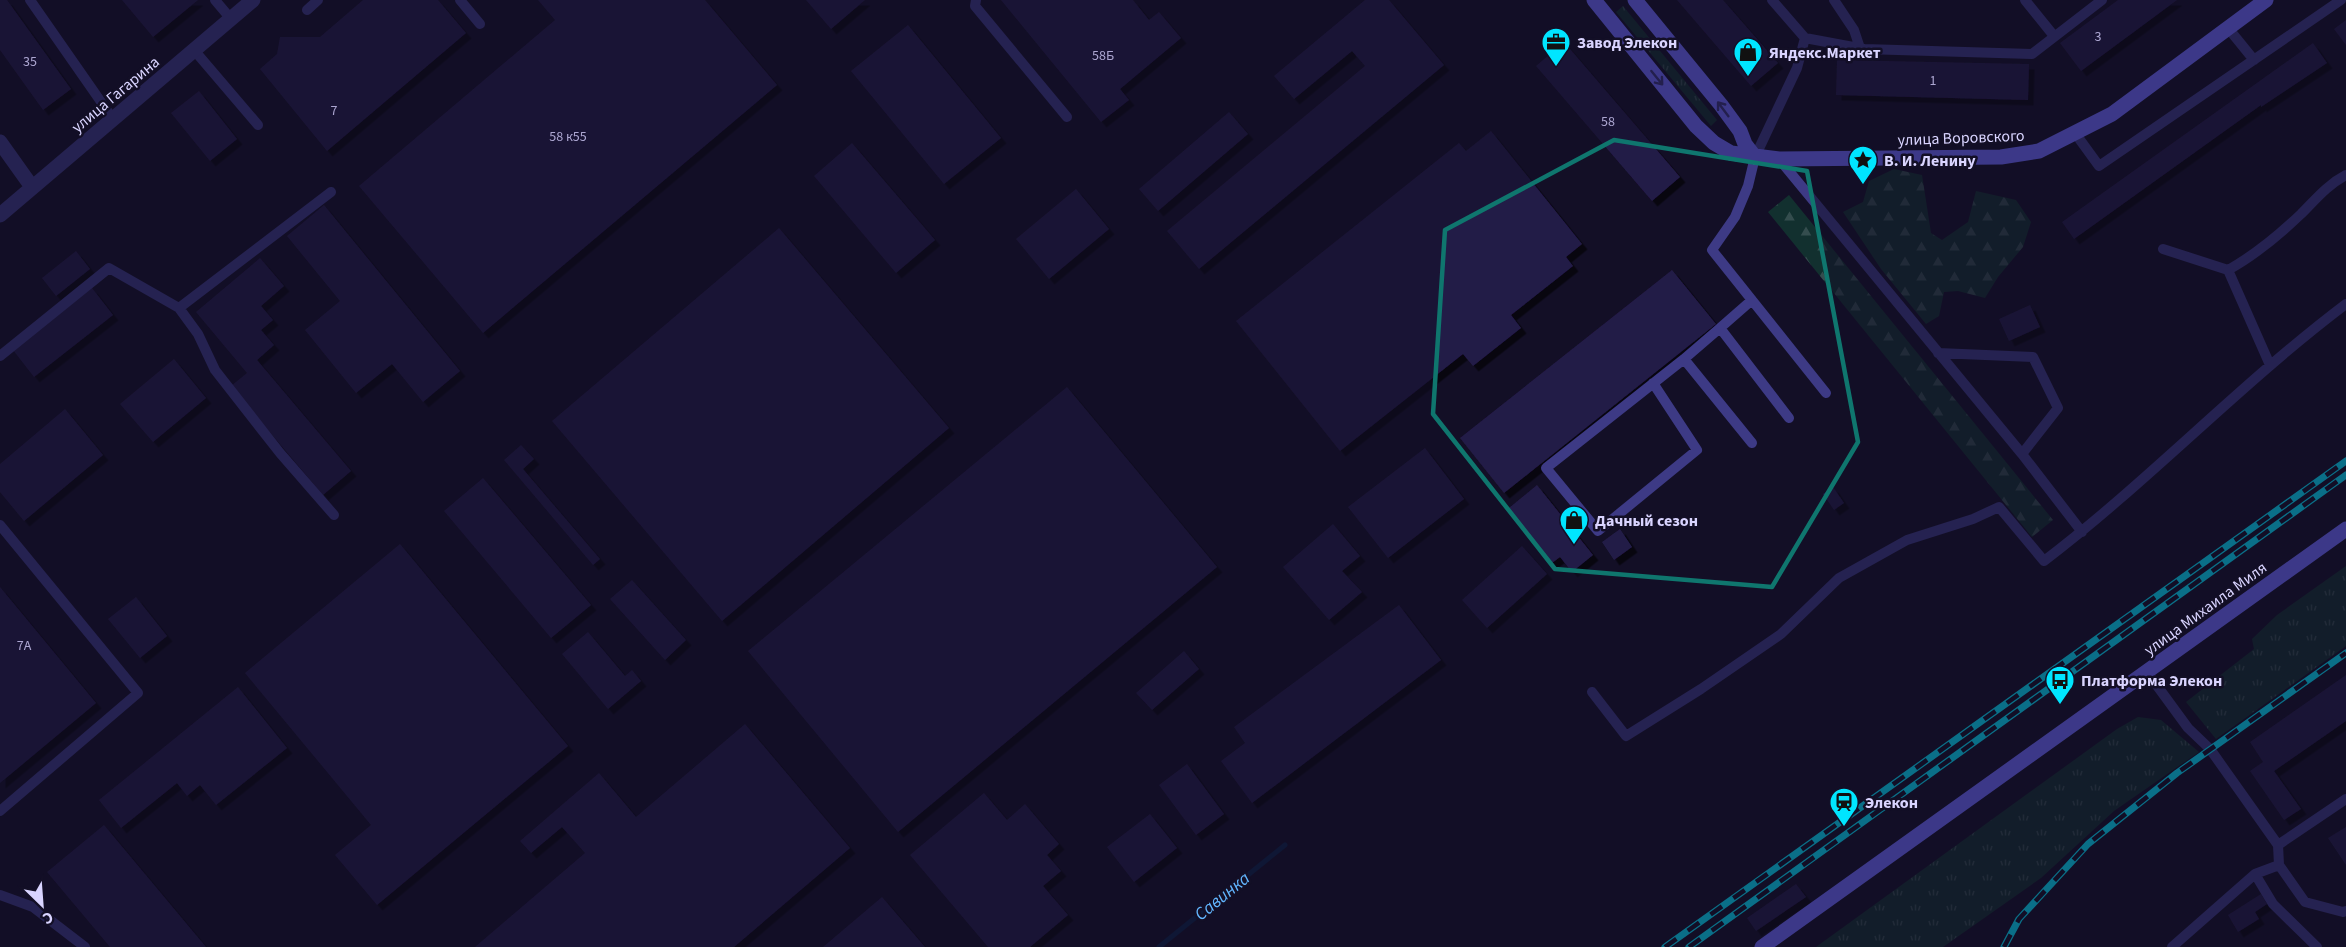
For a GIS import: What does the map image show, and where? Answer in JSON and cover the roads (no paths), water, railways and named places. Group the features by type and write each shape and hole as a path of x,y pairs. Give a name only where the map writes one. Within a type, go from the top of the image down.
{"street":[{"name":"улица Гагарина","path":"0,215 253,0"},
{"name":"улица Воровского","path":"1594,0 1702,132 1714,143 1731,153 1779,159 2001,157 2039,152 2112,114 2266,0"},
{"path":"1635,0 1721,105 1755,157"},
{"path":"0,142 32,188"},
{"name":"улица Михаила Миля","path":"1762,947 2346,529"}],"lane":[{"path":"30,0 113,119"},
{"path":"215,0 231,19"},
{"path":"307,10 318,0"},
{"path":"460,0 480,24"},
{"path":"976,0 975,6 1067,117"},
{"path":"1772,0 1805,38 1860,48 2032,54 2102,0"},
{"path":"1834,0 1854,30 1860,48"},
{"path":"2025,0 2054,36"},
{"path":"2075,133 2099,166 2341,0"},
{"path":"2228,28 2253,60"},
{"path":"1805,38 1797,68 1755,157 1748,186 1735,217 1712,250 1826,393"},
{"path":"194,50 258,125"},
{"path":"1779,159 2022,454 2082,532"},
{"path":"2228,270 2263,248 2308,208 2321,192 2346,175"},
{"path":"179,308 331,192"},
{"path":"2163,249 2228,270 2270,365"},
{"path":"0,356 109,268 179,308 198,334 215,370 280,453 334,515"},
{"path":"1653,383 1697,450 1598,531 1546,468 1653,383 1684,359 1752,300"},
{"path":"1592,692 1626,735 1701,689 1781,634 1839,578 1907,540 1973,519 1999,507 2044,561 2082,532 2295,342 2346,304"},
{"path":"1720,328 1789,418"},
{"path":"1938,353 2033,357 2058,408 2022,454"},
{"path":"1684,359 1752,443"},
{"path":"0,525 138,693 0,810"},
{"path":"2147,672 2188,728 2210,749 2278,844 2279,865 2305,902 2343,912 2346,910"},
{"path":"2278,844 2346,800"},
{"path":"2172,947 2255,874 2279,865"},
{"path":"2255,874 2273,904 2317,947"},
{"path":"0,895 33,907 85,947"}],"waterway":[{"name":"Савинка","path":"1159,947 1285,845"}],"railway":[{"path":"1665,947 2346,461"},
{"path":"1689,947 2346,475"},
{"path":"2004,947 2019,919 2088,844 2177,773 2346,653"}],"place":[{"name":"Завод Элекон","path":"1556,68"},
{"name":"Яндекс.Маркет","path":"1748,78"},
{"name":"В. И. Ленину","path":"1863,186"},
{"name":"Дачный сезон","path":"1574,546"},
{"name":"Платформа Элекон","path":"2060,706"},
{"name":"Элекон","path":"1844,828"}]}
